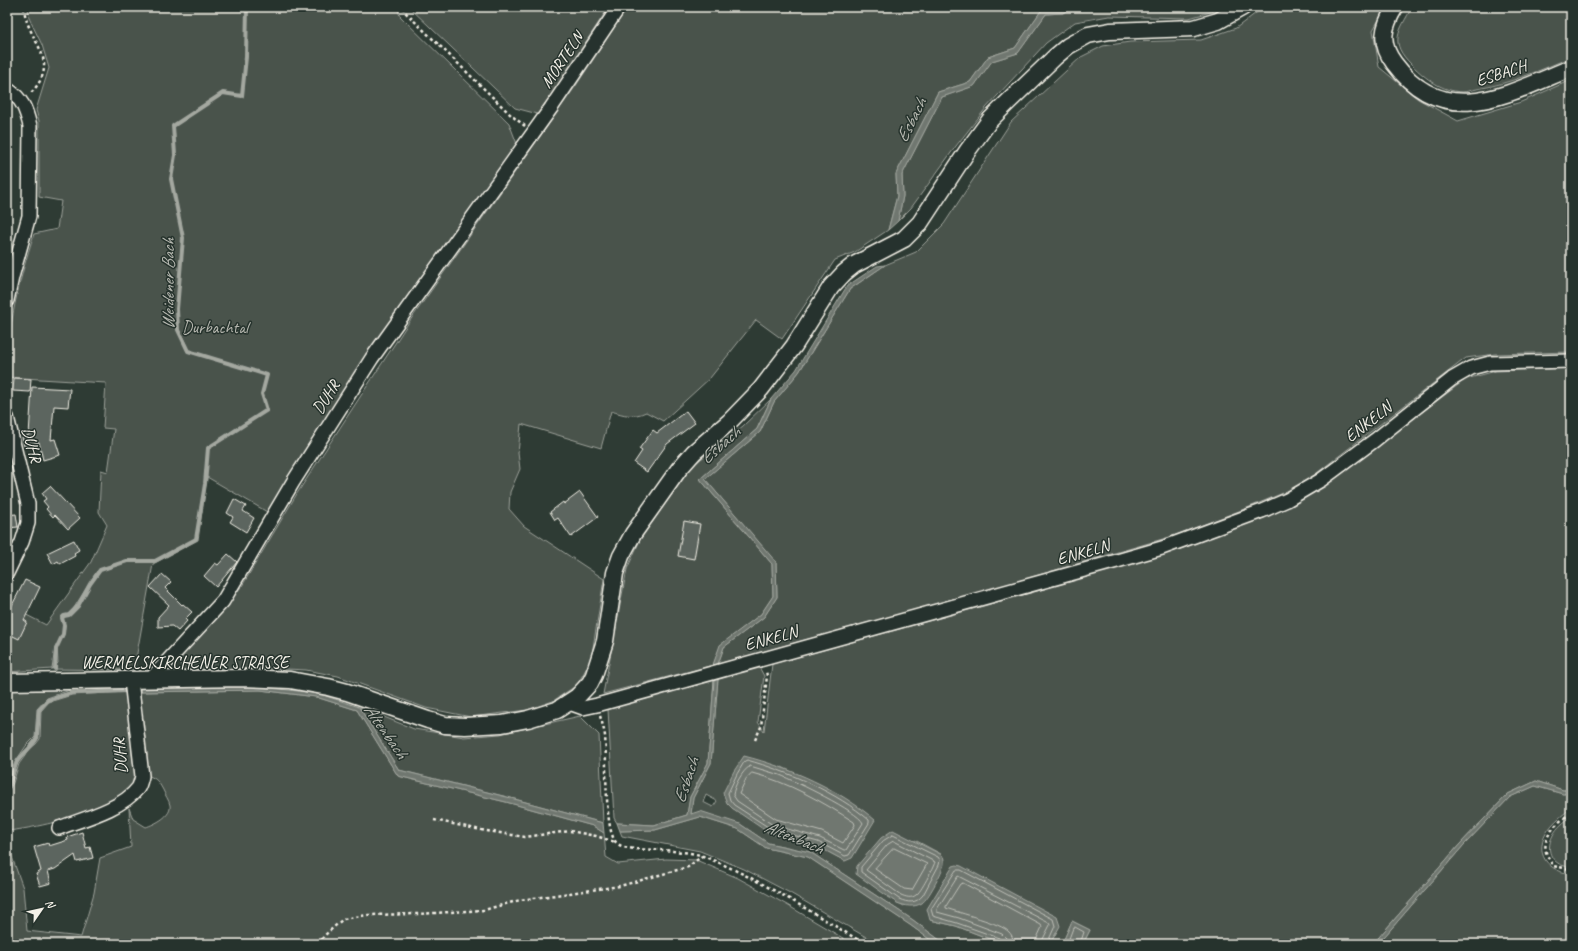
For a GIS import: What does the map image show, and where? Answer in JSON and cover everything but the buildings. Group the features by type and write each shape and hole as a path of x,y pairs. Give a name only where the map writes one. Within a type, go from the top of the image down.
{"street":[{"name":"MORTELN","path":"533,132 568,84 619,7"},
{"path":"569,703 585,690 594,676 605,641 619,561 629,541 660,495 694,452 732,419 761,389 794,346 838,279 854,265 904,239 920,223 968,150 990,120 1055,57 1073,43 1088,35 1110,31 1194,28 1218,21 1244,7"},
{"name":"ESBACH","path":"1395,7 1389,16 1385,28 1384,41 1389,55 1409,80 1432,96 1459,103 1487,100 1571,68"},
{"path":"7,89 15,94 22,102 27,112 30,126 29,216 7,300"},
{"name":"DUHR","path":"150,680 223,601 293,482 372,358 533,132"},
{"name":"ENKELN","path":"569,703 583,708 598,705 1162,548 1287,500 1321,480 1375,440 1440,387 1462,372 1490,363 1571,361"},
{"name":"DUHR","path":"7,417 28,504 28,523 22,542 7,573"},
{"name":"WERMELSKIRCHENER STRASSE","path":"7,682 243,678 306,682 347,692 446,725 465,726 502,724 542,716 569,703"},
{"name":"DUHR","path":"59,828 126,800 138,788 142,776 131,680"}],"path":[{"path":"22,102 37,87 45,66 44,57 26,22 24,7"},
{"path":"403,7 405,12 512,116 533,132"},
{"path":"755,740 761,727 767,676 765,659"},
{"path":"598,705 605,734 609,820 615,842"},
{"path":"1571,812 1547,835 1546,851 1553,866 1571,869"},
{"path":"434,820 525,837 570,831 596,836 632,849 667,850 703,856 789,899 865,944"},
{"path":"318,944 325,935 343,919 368,915 484,910 520,900 620,886 688,867 703,856"}],"green space":[{"name":"Durbachtal","path":"28,7 397,7 400,16 509,123 517,144 269,513 207,477 198,540 153,564 134,670 52,669 7,672 7,605 46,625 91,562 107,525 99,512 101,470 108,472 114,429 103,428 106,383 7,377 9,340 15,304 34,234 57,229 61,201 39,197 39,121 36,110 49,68 42,45 29,18","holes":["97,571 81,603 72,611","57,645 58,663 52,669 55,648"]},
{"path":"409,7 609,7 538,114 515,108"},
{"path":"628,7 1062,7 1043,8 1015,48 988,57 970,82 938,92 896,174 897,196 888,230 855,252 835,260 782,339 756,320 710,378 663,421 646,412 637,415 624,415 611,411 601,448 521,424 518,453 520,469 510,492 509,509 524,526 604,579 591,660 577,685 553,701 527,710 471,717 426,708 338,676 306,670 267,668 183,670 178,659 242,586 298,492 409,322 575,87"},
{"path":"1071,7 1220,7 1214,11 1189,18 1109,16 1075,22 1046,43 986,108 911,208 898,221 903,196 902,175 942,97 974,86 992,61 1018,53 1046,14 1063,13"},
{"path":"1264,7 1386,7 1373,30 1379,67 1418,99 1458,121 1521,102 1571,80 1571,352 1495,354 1466,358 1300,486 1173,536 1001,586 718,664 724,647 764,617 777,597 776,563 705,479 760,432 774,402 799,372 850,289 885,265 916,252 944,224 1011,122 1081,57 1103,46 1130,42 1201,40 1236,28"},
{"path":"1412,7 1571,7 1571,57 1537,72 1489,87 1464,92 1441,87 1423,75 1412,65 1400,50 1398,37 1403,23"},
{"path":"1571,368 1571,790 1563,790 1536,781 1508,794 1460,844 1373,944 1083,944 1090,930 1072,921 1062,944 1050,944 1059,926 930,920 956,926 1003,944 945,944 913,920 810,852 768,843 740,824 691,814 693,798 711,763 718,679 759,667 764,676 758,722 764,731 772,664 1009,599 1178,550 1252,521 1300,500 1344,471 1466,379 1496,371","holes":["782,767 850,802 845,861 817,846 778,836 732,808","706,795 717,801 713,807 703,802","915,840 941,854 944,859 904,906 887,897"]},
{"path":"771,399 757,429 700,479 772,564 773,596 761,614 721,645 713,665 603,694 627,569 641,538 692,466 743,426"},
{"path":"714,680 708,763 690,797 687,815 654,825 617,823 614,818 608,709"},
{"path":"117,685 126,688 70,690 47,698 37,709 35,737 26,746 15,762 7,784 7,687"},
{"path":"260,690 316,697 357,710 398,776 506,802 593,826 604,833 606,857 618,864 666,859 696,860 738,878 853,944 7,944 7,843 23,888 27,931 81,937 94,893 100,858 131,847 129,808 133,819 146,827 158,822 168,813 170,805 161,787 155,779 147,775 140,692"},
{"path":"127,692 135,778 130,789 117,799 80,815 38,826 7,831 7,793 13,783 19,764 30,749 40,739 41,711 49,702 72,695"},
{"path":"359,707 414,729 464,737 500,734 580,716 599,735 603,823 399,770"},
{"path":"1535,786 1563,794 1571,793 1571,808 1554,823 1546,834 1542,850 1547,863 1553,868 1561,872 1571,874 1571,944 1378,944 1463,846 1510,797"},
{"path":"700,817 738,829 766,848 808,857 936,944 878,944 790,893 744,869 700,851 622,836 620,831 655,830"},
{"path":"1571,817 1571,867 1559,864 1555,861 1549,847 1550,841 1555,832"}],"water":[{"path":"1071,7 1063,13 1046,14 1018,53 992,61 974,86 942,97 902,175 903,196 898,221 888,230 897,196 896,174 938,92 970,82 988,57 1015,48 1043,8"},
{"path":"885,265 850,289 799,372 774,402 760,432 705,479 776,562 777,597 764,617 724,647 718,664 713,665 720,645 761,614 773,596 772,564 700,479 757,429 771,399 796,370 847,286 877,266"},
{"path":"718,679 711,763 693,798 691,814 700,811 740,824 768,843 810,852 913,920 945,944 936,944 808,857 766,848 738,829 700,817 655,830 620,831 617,823 654,825 687,815 690,797 708,763 714,680"},
{"path":"260,687 317,693 359,707 399,770 603,823 604,833 593,826 506,802 398,776 357,710 316,697 260,690 140,692 140,688"},
{"path":"744,756 797,773 814,781 846,799 875,820 852,858 845,861 817,846 769,833 732,808 727,803 723,793 734,771"},
{"path":"1536,781 1563,790 1571,790 1571,793 1563,794 1535,786 1510,797 1463,846 1378,944 1373,944 1460,844 1508,794"},
{"path":"893,830 942,855 943,858 944,865 928,897 925,901 916,906 897,903 856,874 857,866 881,838"},
{"path":"957,865 1057,917 1060,926 1050,944 1003,944 956,926 930,920 927,909 953,866"},
{"path":"1072,921 1090,930 1083,944 1062,944"}],"waterway":[{"name":"Weidener Bach","path":"55,669 56,649 63,634 64,625 62,618 69,615 78,606 90,584 100,570 127,561 155,561 196,539 205,484 208,448 267,410 262,394 267,375 188,351 178,330 177,309 183,238 171,179 175,155 173,126 223,93 242,96 246,57 247,7"},
{"name":"Altenbach","path":"7,789 17,762 37,738 39,710 48,700 71,693 127,691"}],"water label":[{"name":"Esbach","path":"911,120"},
{"name":"Esbach","path":"720,445"},
{"name":"Esbach","path":"686,780"}]}
